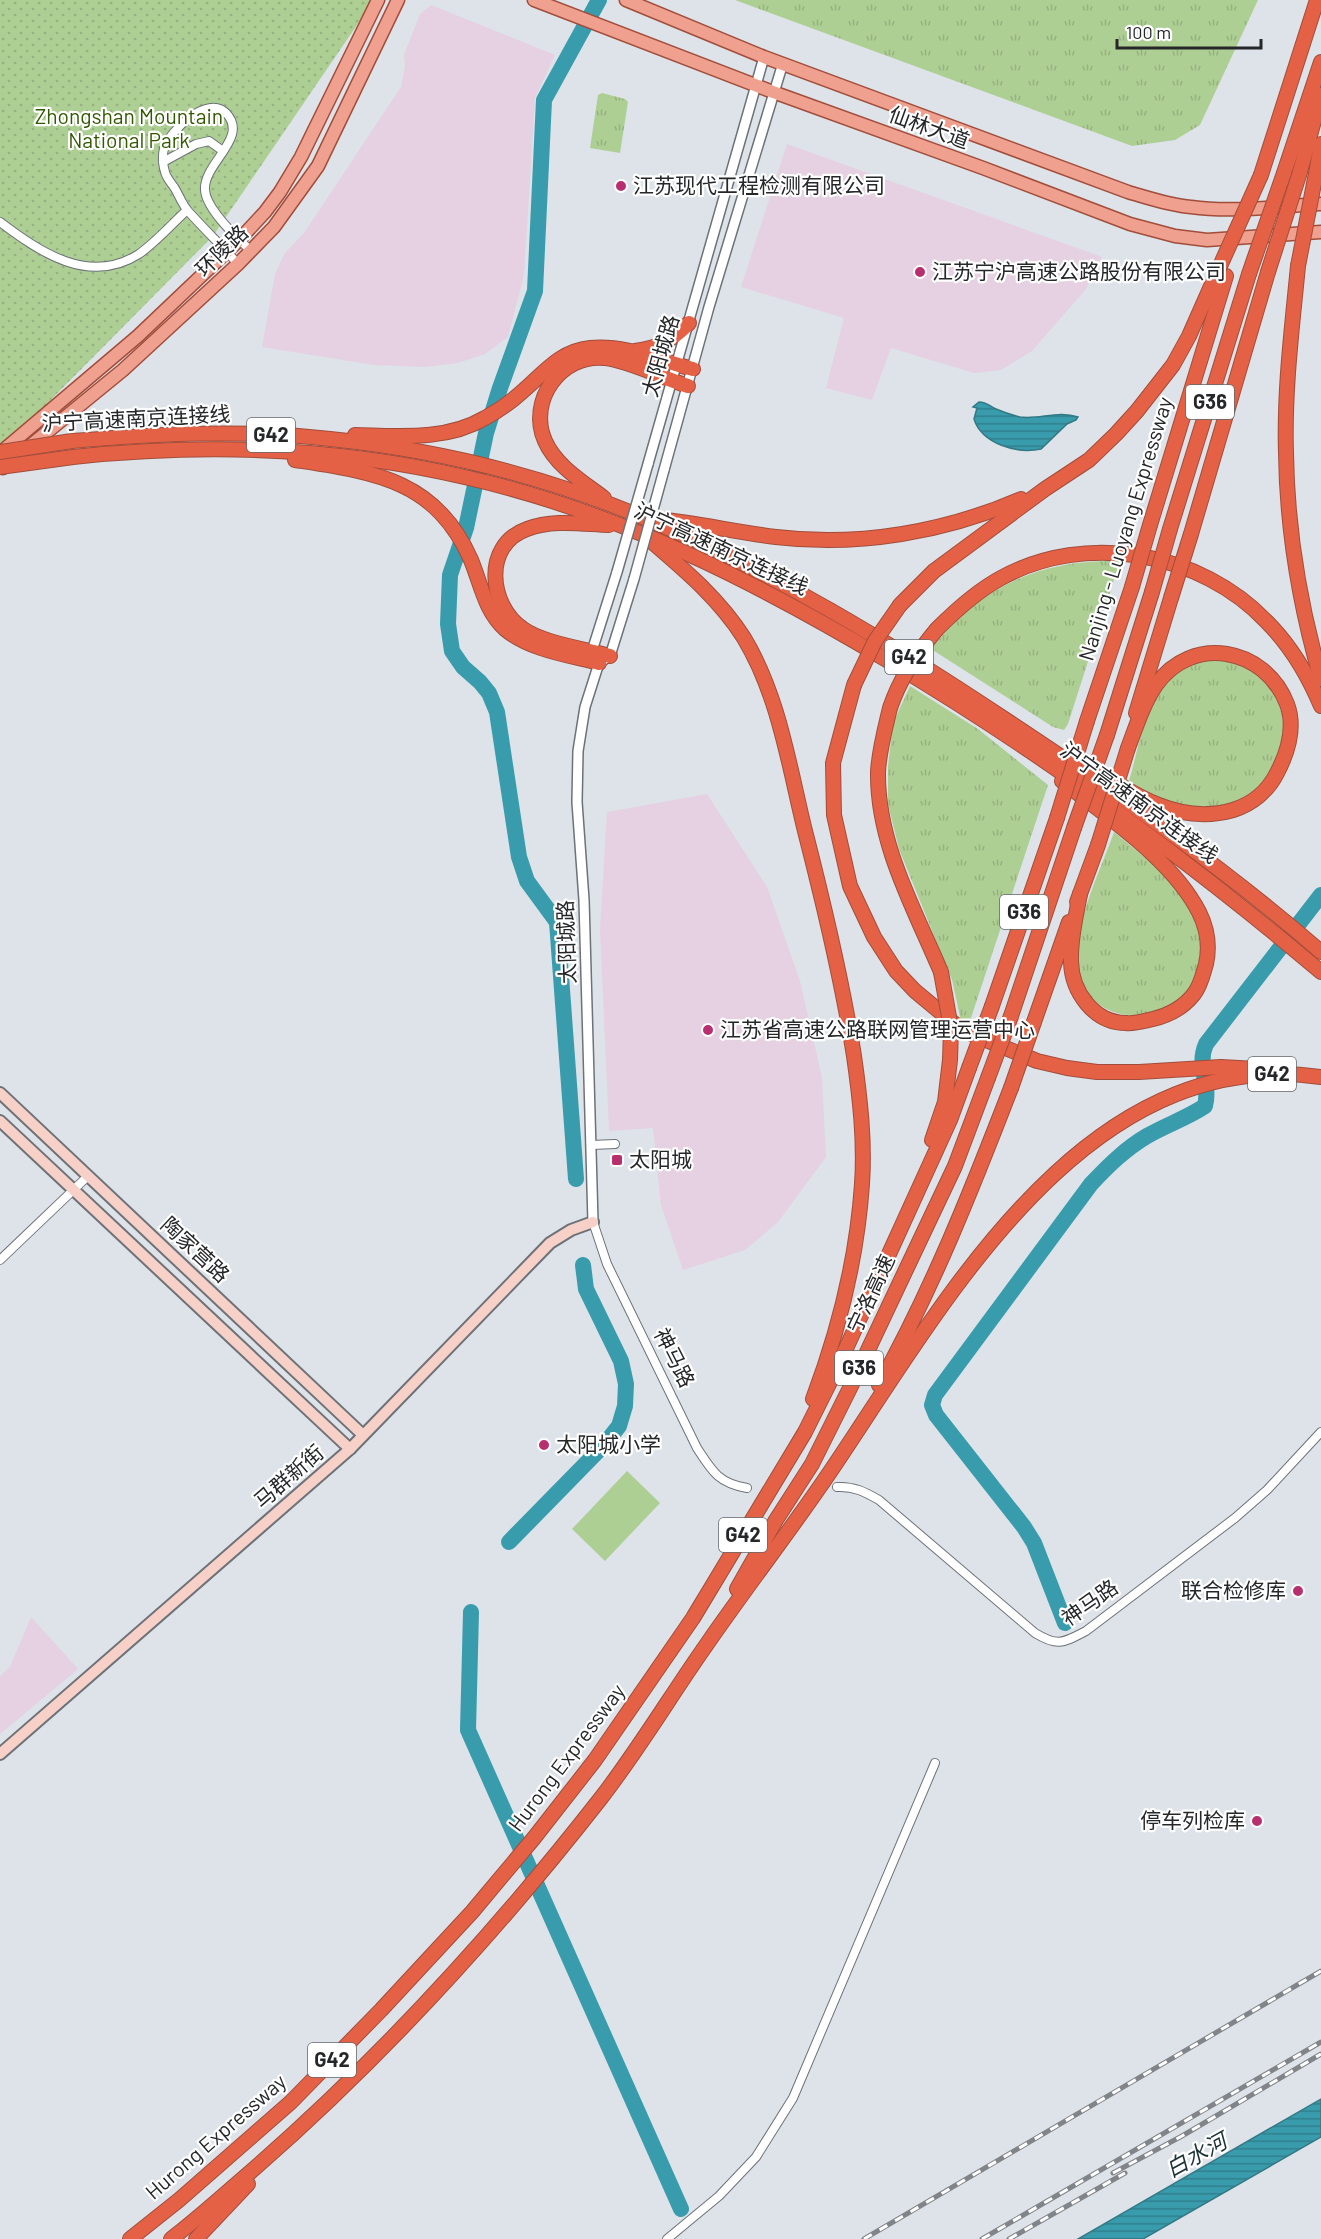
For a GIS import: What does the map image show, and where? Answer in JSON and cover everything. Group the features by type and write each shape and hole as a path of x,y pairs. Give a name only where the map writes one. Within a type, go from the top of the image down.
{"highway":[{"name":"Nanjing - Luoyang Expressway","path":"910,1206 950,1120 1057,818 1132,587 1221,276 1261,175 1317,0"},
{"name":"Nanjing - Luoyang Expressway","path":"988,1078 1107,735 1249,274 1321,62"},
{"path":"828,1476 885,1372 931,1281 976,1179 1011,1088 1098,844 1128,747 1140,693 1172,598 1321,95"},
{"path":"1321,144 1298,266 1290,342 1286,453 1289,516 1312,648 1321,679"},
{"path":"1221,276 1173,365 1137,411 1089,460 1045,489 934,571 900,605 875,641 854,685 833,763 834,815 850,886 874,937 896,971 915,991 962,1030 1037,1061 1066,1068 1097,1072 1192,1068 1222,1074"},
{"path":"235,433 410,436 446,432 485,419 508,403 569,352 591,348 648,350 665,344 689,323"},
{"path":"630,351 693,369"},
{"path":"616,507 571,473 545,442 539,420 541,402 551,382 565,368 584,360 605,358 688,386"},
{"name":"沪宁高速南京连接线","path":"0,452 72,441 178,434 235,433 329,439 400,448 491,467 643,517 763,573 928,669 1125,799 1286,922 1321,952"},
{"path":"179,449 277,457 375,474 400,483 421,496 440,512 458,534 493,616 506,629 535,646 600,657"},
{"name":"沪宁高速南京连接线","path":"0,469 73,457 179,449 253,449 328,454 397,464 487,482 548,499 639,531 707,562 795,607 918,678 1051,763 1234,899 1321,972"},
{"path":"643,517 777,537 826,541 874,538 931,530 1002,507 1045,489"},
{"path":"600,657 524,631 511,620 503,609 497,594 495,564 501,550 525,529 560,523 625,526"},
{"path":"639,531 692,576 721,607 744,638 759,668 785,746 838,965 849,1021 859,1088 862,1136 862,1182 858,1228 851,1275 828,1360 791,1458"},
{"name":"G42","path":"910,1206 945,1102 951,1028 941,972 891,856 885,834 878,770 896,689 911,663 937,629 986,587 1026,567 1057,558 1090,553 1126,553 1158,559 1198,573 1245,601 1266,621 1300,663 1321,706"},
{"path":"928,669 980,694 1134,793 1176,812 1197,815 1215,815 1241,807 1261,795 1273,781 1287,753 1291,729 1288,705 1278,687 1254,663 1237,656 1205,653 1186,660 1169,671 1156,685 1128,747"},
{"path":"987,722 1158,858 1192,900 1204,924 1208,941 1203,977 1196,992 1187,1002 1176,1011 1160,1017 1125,1023 1110,1020 1098,1014 1084,1001 1076,986 1071,963 1072,935 1080,894"},
{"name":"G42","path":"171,2239 306,2123 364,2068 549,1864 606,1792 706,1645 828,1476 947,1299 1012,1216 1064,1164 1104,1132 1143,1109 1196,1088 1222,1074 1291,1072 1321,1077"},
{"name":"宁洛高速","path":"706,1645 776,1520 812,1464 846,1396 955,1166 988,1078"},
{"name":"Hurong Expressway","path":"130,2239 179,2200 291,2102 381,2010 472,1912 595,1760 693,1618 791,1458 838,1366 910,1206"},
{"path":"196,2239 306,2123"}],"main road":[{"name":"环陵路","path":"0,452 138,336 239,240 280,192 301,157 378,0"},
{"name":"环陵路","path":"0,469 123,370 238,264 291,205 318,166 398,0"},
{"name":"仙林大道","path":"534,0 756,86 1130,224 1175,236 1207,240 1321,232"},
{"name":"仙林大道","path":"626,0 764,57 1128,192 1164,203 1224,210 1321,204"},
{"name":"陶家营路","path":"0,1093 363,1435"},
{"name":"陶家营路","path":"0,1120 350,1449"},
{"name":"马群新街","path":"0,1754 350,1449 550,1243 571,1230 593,1222"}],"street":[{"name":"太阳城路","path":"593,1222 584,900 577,802 578,751 585,708 600,657 617,572 764,57"},
{"name":"太阳城路","path":"600,657 634,579 709,307 783,63"},
{"path":"238,264 187,210 165,173 163,150 170,138 192,115 208,107 217,106 225,112 233,123 233,134 206,180 205,190 214,210 251,251"},
{"path":"163,162 196,144 209,141 223,152"},
{"path":"0,222 30,244 61,260 92,268 121,263 140,253 187,210"},
{"path":"592,1145 615,1144"},
{"path":"0,1260 88,1176"},
{"name":"神马路","path":"593,1222 607,1264 697,1448 713,1472 730,1485 747,1488"},
{"name":"神马路","path":"837,1487 850,1486 879,1500 1035,1633 1050,1642 1065,1643 1086,1631 1235,1518 1268,1490 1321,1432"},
{"path":"667,2239 719,2196 756,2157 793,2098 935,1763"}],"shaded area":[{"path":"431,5 555,55 535,98 524,275 508,337 485,354 458,363 425,367 374,365 262,347 275,274 285,253 304,233 401,87 405,66 404,55 420,14"},
{"name":"江苏宁沪高速公路股份有限公司","path":"787,144 1102,257 1086,289 1032,351 1001,370 974,373 891,348 872,400 826,388 844,318 741,287"},
{"name":"江苏省高速公路联网管理运营中心","path":"707,794 767,887 800,981 822,1078 826,1157 778,1222 745,1250 683,1270 661,1205 653,1128 609,1131 600,929 607,812"},
{"path":"31,1617 78,1669 0,1734 0,1676 10,1667"}],"green space":[{"name":"Zhongshan Mountain National Park","path":"0,0 374,0 213,236 12,439 0,444"},
{"path":"735,0 1258,0 1200,125 1175,140 1132,146"},
{"path":"602,93 625,99 628,102 620,153 590,148 598,95"},
{"path":"1120,561 1068,724 1064,730 1053,727 931,649 970,608 1014,581 1038,571 1064,565"},
{"path":"1215,658 1241,662 1268,684 1279,704 1283,725 1281,748 1273,769 1260,787 1242,801 1220,809 1174,805 1157,798 1129,781 1138,748 1156,698 1166,684 1178,672 1193,663"},
{"path":"910,686 978,729 1048,785 969,1024 961,1021 952,980 899,849 888,804 888,766 893,723"},
{"path":"1114,832 1156,867 1185,897 1196,918 1201,939 1197,972 1187,991 1166,1007 1141,1015 1115,1013 1103,1007 1086,991 1076,964 1080,927"},
{"path":"627,1471 660,1503 605,1561 572,1529"}],"water":[{"path":"979,402 1020,417 1063,414 1078,417 1067,424 1041,449 1022,450 1002,445 984,435 974,419 977,408 973,407"},
{"name":"白水河","path":"1321,2099 1321,2137 1143,2239 1078,2239"}],"waterway":[{"path":"576,1179 557,922 527,881 519,857 497,712 489,693 463,667 452,651 448,624 450,575 466,528 486,433 535,291 544,100 599,0"},
{"path":"1065,1623 1034,1543 936,1415 932,1405 935,1395 1091,1184 1117,1158 1139,1141 1205,1106 1206,1090 1202,1060 1206,1044 1321,895"},
{"path":"509,1542 604,1445 619,1426 625,1406 626,1384 621,1361 586,1289 583,1265"},
{"path":"471,1612 468,1730 681,2209"}],"railway":[{"path":"864,2239 1321,1971"},
{"path":"982,2239 1321,2042"},
{"path":"1113,2173 1182,2136 1321,2054"},
{"path":"1009,2239 1125,2173"}],"place":[{"name":"江苏现代工程检测有限公司","path":"621,186"},
{"name":"江苏宁沪高速公路股份有限公司","path":"920,272"},
{"name":"江苏省高速公路联网管理运营中心","path":"708,1030"},
{"name":"太阳城","path":"617,1160"},
{"name":"太阳城小学","path":"544,1445"},
{"name":"联合检修库","path":"1298,1591"},
{"name":"停车列检库","path":"1257,1821"}]}
